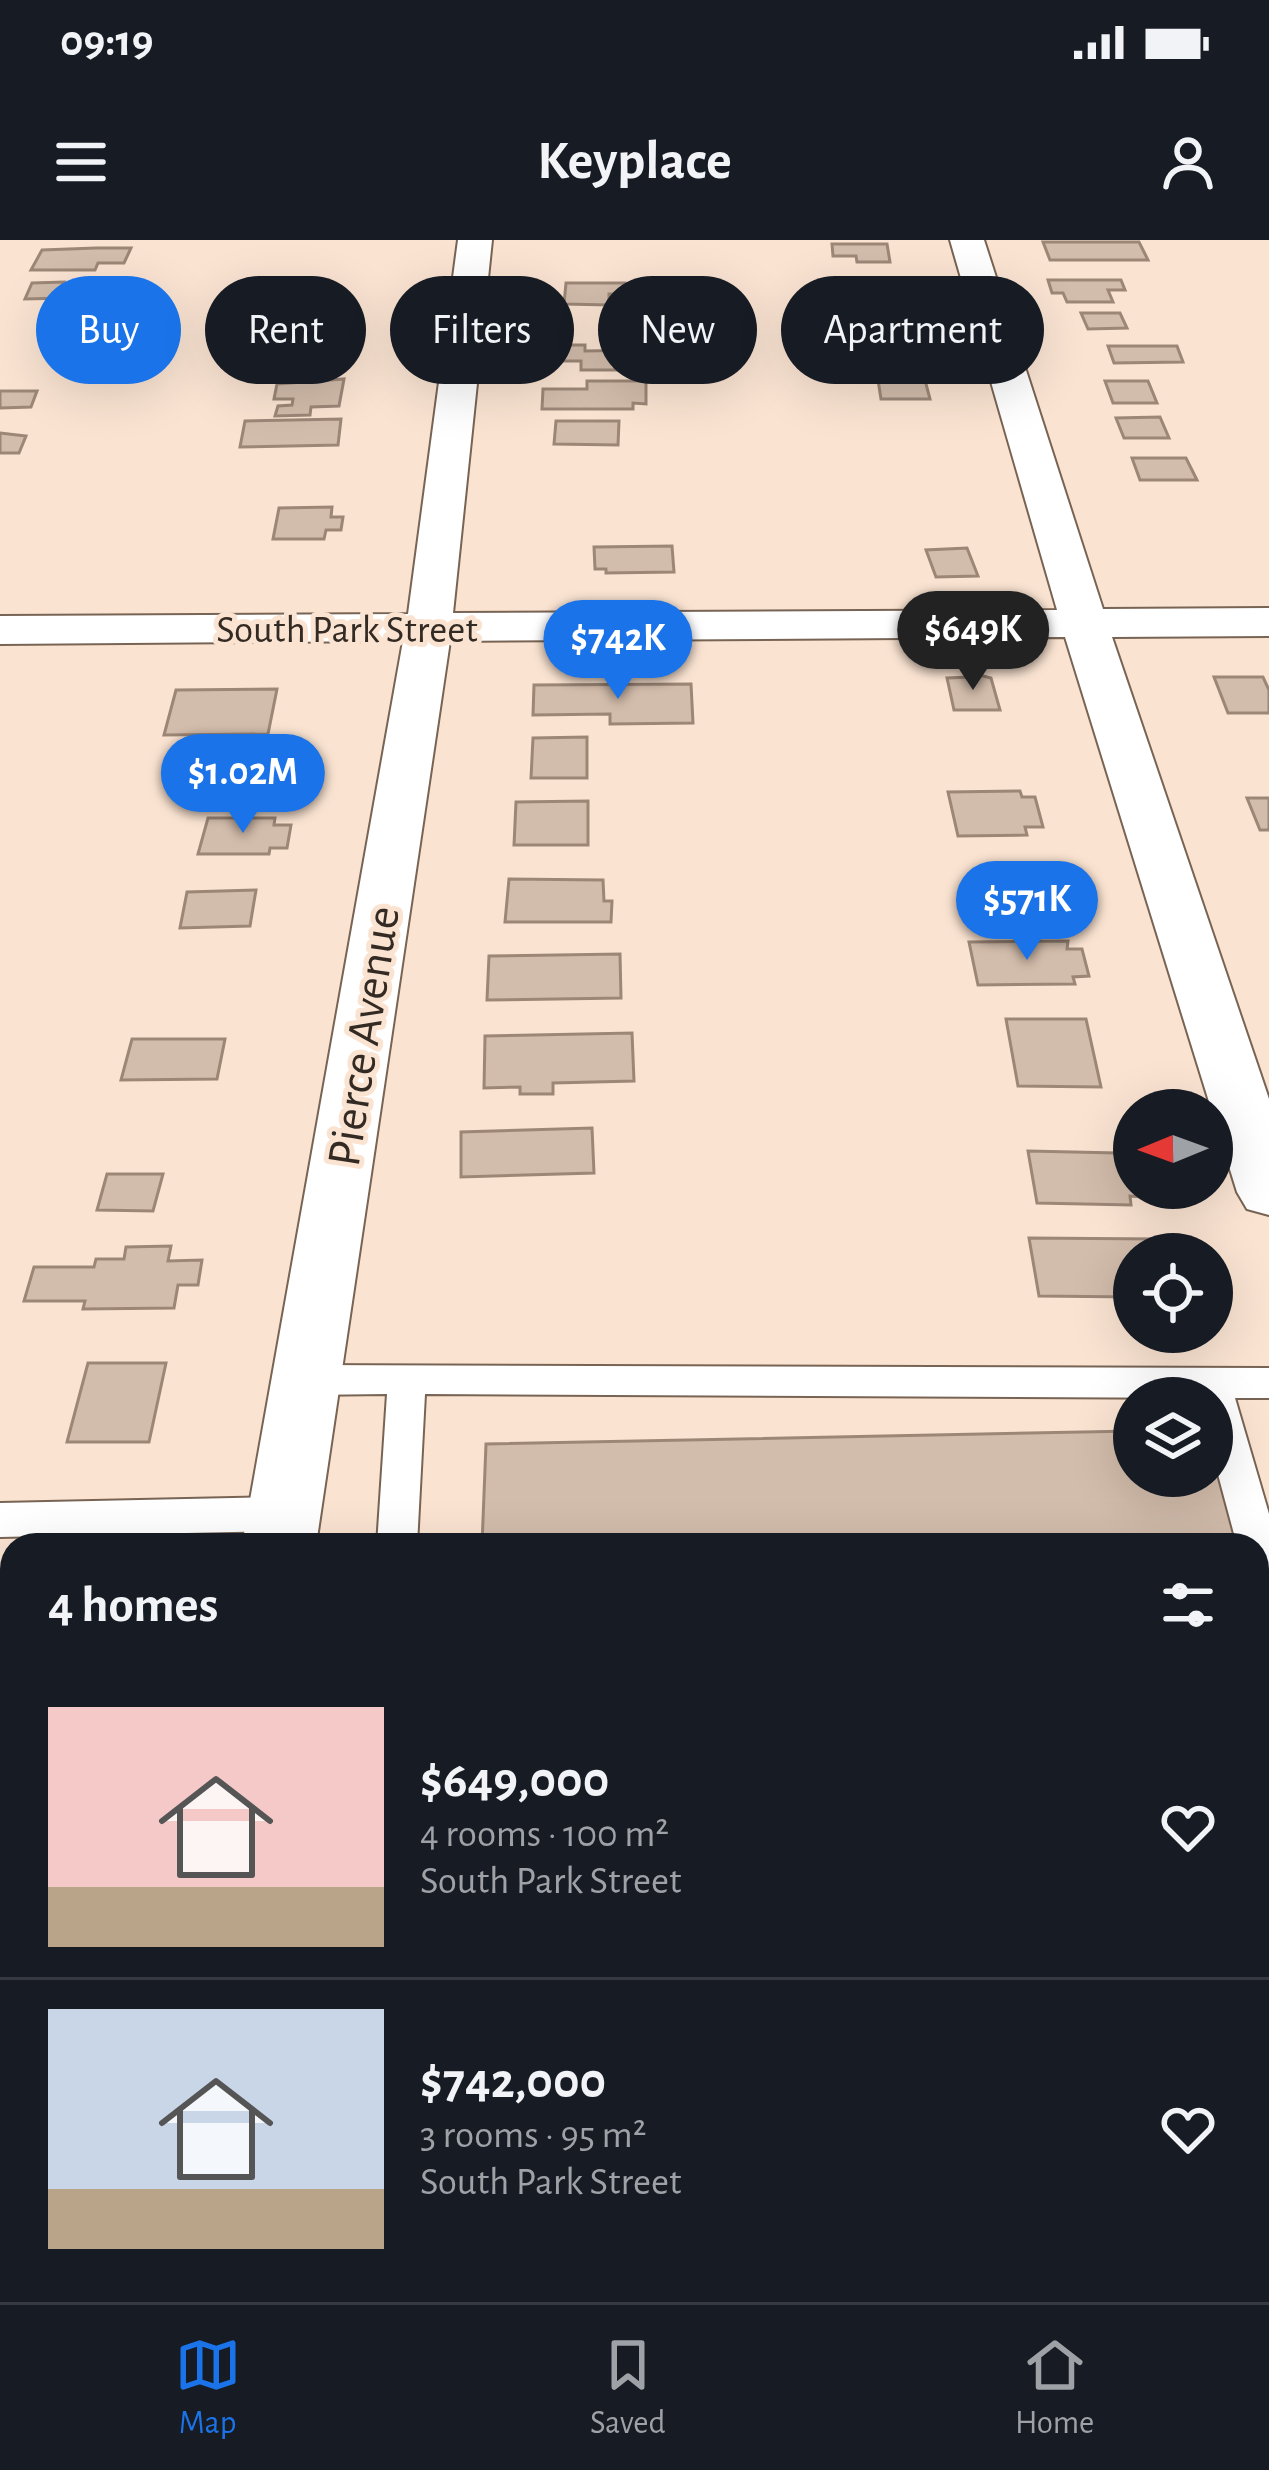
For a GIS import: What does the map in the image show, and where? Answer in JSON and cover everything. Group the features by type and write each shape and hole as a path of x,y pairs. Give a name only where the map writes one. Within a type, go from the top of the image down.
{"street":[{"name":"Pierce Avenue","path":"281,1530 429,627 475,240"},
{"path":"967,240 1084,623 1269,1192"},
{"name":"South Park Street","path":"0,630 1269,622"}],"lane":[{"path":"398,1533 406,1379"},
{"path":"306,1381 1113,1382"},
{"path":"1233,1382 1269,1383"},
{"path":"1233,1457 1254,1533"},
{"path":"0,1520 281,1530"}],"building":[{"path":"1043,242 1139,242 1148,260 1050,260"},
{"path":"832,244 887,244 890,262 833,256"},
{"path":"131,248 124,263 98,263 95,270 31,270 42,250"},
{"path":"1048,280 1121,280 1125,290 1108,290 1113,302 1067,302 1063,293 1052,293"},
{"path":"36,283 36,299 25,299"},
{"path":"574,283 598,283 598,305 574,304"},
{"path":"1081,313 1120,313 1127,328 1088,329"},
{"path":"574,345 598,351 598,370 581,370 581,361 574,361"},
{"path":"1108,346 1177,346 1183,362 1114,363"},
{"path":"587,381 646,384 646,404 633,403 633,409 542,409 543,389 587,389"},
{"path":"1105,381 1148,381 1157,403 1113,403"},
{"path":"277,384 343,384 339,406 311,407 310,415 275,416 278,406 292,405 293,399 274,399"},
{"path":"879,384 926,384 930,399 881,399"},
{"path":"0,391 37,391 31,407 0,408"},
{"path":"1160,417 1169,438 1124,438 1116,418"},
{"path":"341,419 338,445 240,447 245,421"},
{"path":"556,421 619,421 618,445 554,444"},
{"path":"0,433 26,436 19,453 0,453"},
{"path":"1132,458 1186,458 1197,480 1140,480"},
{"path":"332,507 331,517 343,517 341,530 326,530 324,539 273,539 279,508"},
{"path":"672,546 674,572 595,569 594,547"},
{"path":"967,548 978,576 936,577 926,550"},
{"path":"971,673 991,678 1000,710 954,710 947,678 971,677"},
{"path":"1214,677 1263,677 1269,690 1269,713 1228,713"},
{"path":"691,684 693,723 610,724 610,714 533,715 534,685"},
{"path":"277,689 268,734 164,735 176,690"},
{"path":"587,737 587,778 531,778 533,738"},
{"path":"1020,791 1022,797 1035,797 1043,827 1025,827 1027,835 958,836 948,792"},
{"path":"1247,798 1269,798 1269,830 1260,830"},
{"path":"588,801 588,845 514,845 516,802"},
{"path":"208,818 275,818 274,825 291,825 287,848 270,848 269,854 198,854"},
{"path":"980,872 1067,877 1073,906 1059,906 1060,912 986,912"},
{"path":"509,879 603,880 604,901 612,901 611,922 505,922"},
{"path":"256,890 250,926 180,928 187,892"},
{"path":"1068,941 1067,949 1082,949 1089,976 1073,977 1075,984 978,985 969,942"},
{"path":"620,954 621,998 487,1000 489,956"},
{"path":"1006,1019 1086,1019 1101,1087 1018,1086"},
{"path":"632,1033 634,1081 553,1083 553,1094 520,1094 520,1087 484,1088 485,1036"},
{"path":"132,1039 225,1039 217,1079 121,1080"},
{"path":"592,1128 594,1173 461,1177 461,1132"},
{"path":"1028,1151 1113,1153 1113,1205 1037,1203"},
{"path":"107,1174 163,1174 153,1211 97,1210"},
{"path":"1029,1238 1113,1239 1113,1297 1039,1296"},
{"path":"171,1246 168,1261 202,1260 198,1285 178,1285 174,1308 83,1309 85,1301 24,1301 34,1267 94,1267 96,1259 124,1259 126,1247"},
{"path":"88,1363 166,1363 149,1442 67,1442"},
{"path":"1113,1431 1113,1497 1233,1497 1244,1533 482,1533 486,1444"}]}
